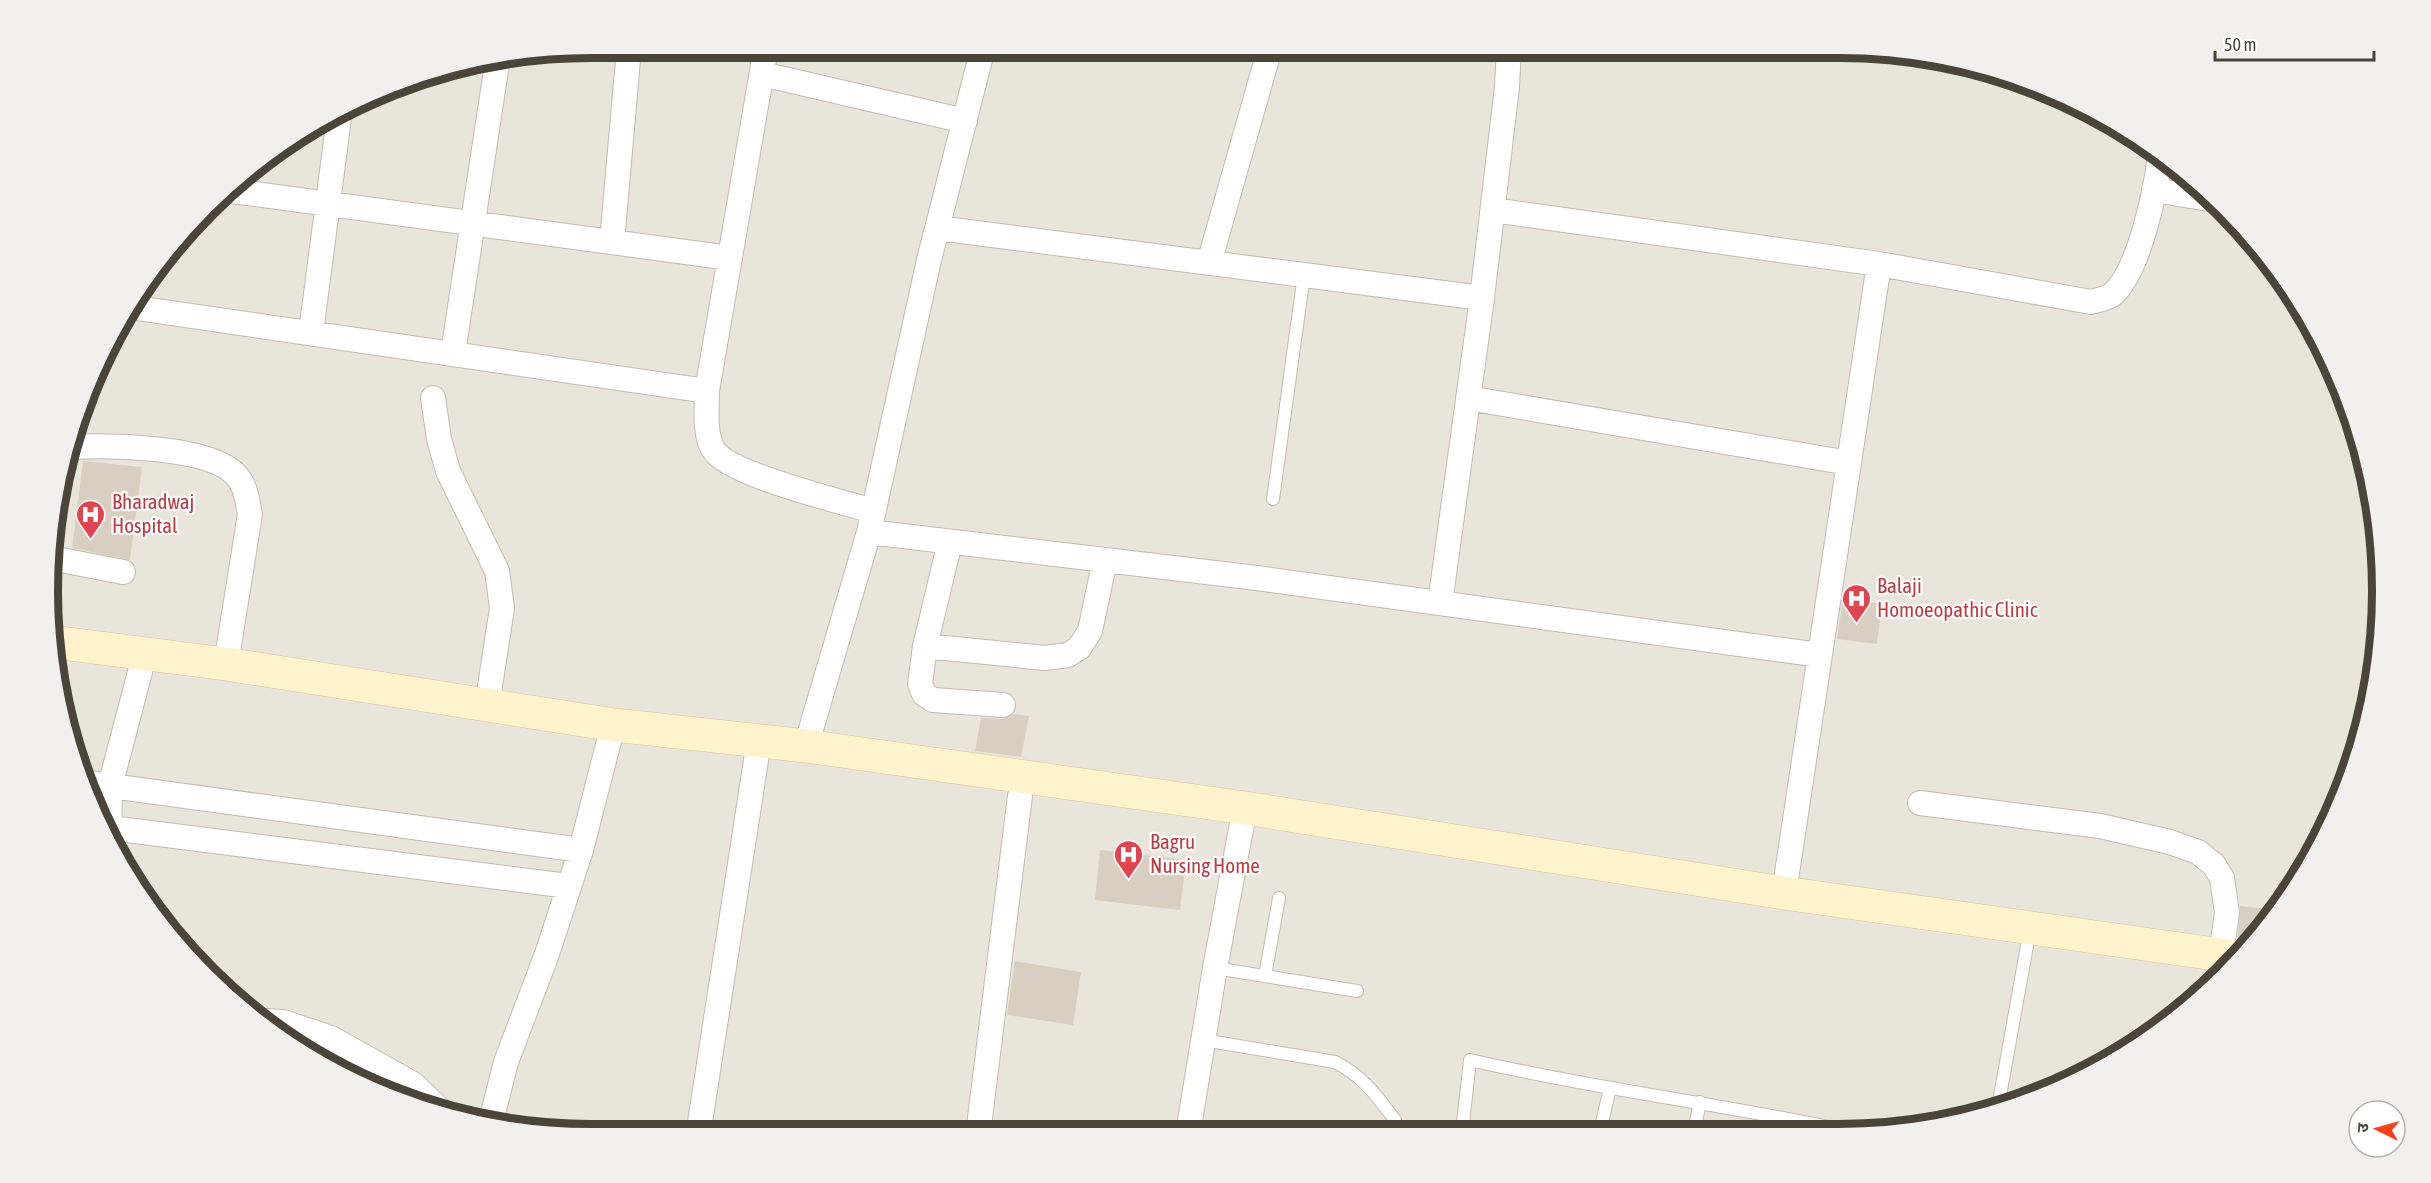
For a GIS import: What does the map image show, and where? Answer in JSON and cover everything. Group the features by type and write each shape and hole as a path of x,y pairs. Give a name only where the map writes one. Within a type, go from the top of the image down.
{"main road":[{"path":"61,643 226,664 614,725 1020,796 1243,817 1784,893 2029,937"},
{"path":"63,661 609,741 758,750 806,746 1243,817 2029,937 2222,962"}],"street":[{"path":"612,242 628,59"},
{"path":"764,59 707,391 707,426 712,448 720,459 871,522 950,542 1440,603 1820,655"},
{"path":"806,746 871,522 938,228 979,59"},
{"path":"1209,263 1267,59"},
{"path":"1440,603 1493,210 1508,59"},
{"path":"453,352 496,68"},
{"path":"762,74 965,121"},
{"path":"311,332 338,123"},
{"path":"1493,210 1879,264 2091,302 2111,296 2125,279 2138,248 2158,165"},
{"path":"2154,190 2197,197"},
{"path":"239,192 730,258"},
{"path":"938,228 1482,298"},
{"path":"1784,893 1879,264"},
{"path":"140,308 453,352 707,391"},
{"path":"433,398 439,439 448,471 497,571 502,608 487,706"},
{"path":"1468,398 1849,464"},
{"path":"79,447 117,447 182,453 212,459 236,474 246,490 250,514 226,664"},
{"path":"950,542 925,646 920,684 924,694 933,700 1003,705"},
{"path":"60,560 123,572"},
{"path":"925,646 1045,658 1068,655 1079,648 1090,631 1104,560"},
{"path":"102,803 100,785 140,672"},
{"path":"493,1115 506,1062 547,954 581,850 609,741"},
{"path":"700,1124 758,750"},
{"path":"100,785 581,850"},
{"path":"979,1124 1020,796"},
{"path":"1920,803 2100,826 2170,842 2198,852 2214,865 2222,878 2227,913 2225,958"},
{"path":"247,845 250,805"},
{"path":"1189,1124 1243,817"},
{"path":"353,858 358,820"},
{"path":"116,832 247,845 568,886"},
{"path":"474,874 479,836"},
{"path":"277,1022 331,1038 413,1084 428,1098"}],"lane":[{"path":"1273,499 1304,275"},
{"path":"1265,976 1279,897"},
{"path":"1999,1099 2029,937"},
{"path":"1215,968 1357,991"},
{"path":"1203,1040 1335,1062 1353,1072 1369,1085 1395,1120"},
{"path":"1463,1124 1470,1060 1545,1077 1700,1102 1803,1124"},
{"path":"1602,1124 1610,1088"},
{"path":"1695,1124 1700,1102"}],"shaded area":[{"path":"1840,59 1909,63 1943,69 2011,87 2043,99 2075,113 2136,148 2191,191 2216,215 2240,240 2283,295 2318,356 2332,388 2344,420 2362,488 2368,522 2372,592 2368,661 2362,695 2344,763 2332,795 2301,858 2283,888 2262,916 2216,968 2164,1014 2136,1035 2106,1053 2043,1084 1977,1106 1909,1120 1840,1124 592,1124 522,1120 488,1114 420,1096 388,1084 356,1070 295,1035 240,992 191,943 148,888 130,858 113,827 87,763 69,695 63,661 58,592 63,522 77,454 87,420 113,356 148,295 169,267 191,240 240,191 295,148 356,113 388,99 420,87 488,69 557,60"}],"building":[{"path":"83,461 142,467 130,560 72,548"},
{"path":"1843,599 1882,604 1877,644 1837,639"},
{"path":"1014,714 1029,716 1021,757 975,751 981,718 1003,719"},
{"path":"1100,850 1186,860 1180,910 1095,900"},
{"path":"2240,906 2267,909 2242,940 2238,938"},
{"path":"1015,961 1081,972 1073,1025 1007,1015"}],"place":[{"name":"Bharadwaj Hospital","path":"91,540"},
{"name":"Balaji Homoeopathic Clinic","path":"1856,624"},
{"name":"Bagru Nursing Home","path":"1129,880"}]}
